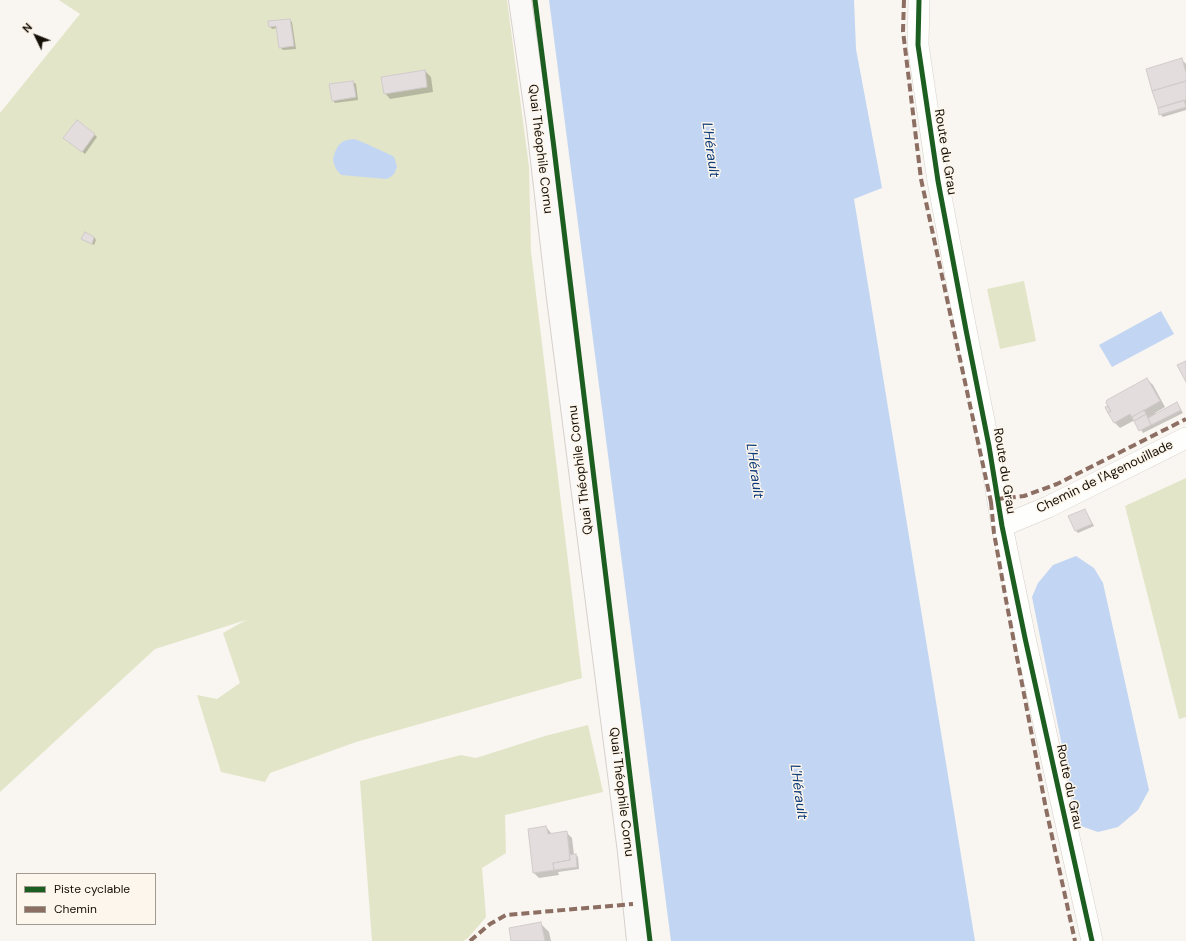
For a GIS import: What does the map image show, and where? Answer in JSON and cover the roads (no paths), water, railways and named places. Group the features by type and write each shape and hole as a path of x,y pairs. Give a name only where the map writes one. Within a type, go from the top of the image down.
{"main road":[{"name":"Quai Théophile Cornu","path":"520,0 538,126 557,290 629,852 638,941"}],"street":[{"name":"Route du Grau","path":"919,0 918,45 938,181 989,446 1002,526 1026,646 1092,941"},
{"name":"Chemin de l'Agenouillade","path":"1002,526 1048,507 1186,438"}],"water":[{"name":"L'Hérault","path":"549,0 854,0 856,49 882,188 854,199 975,941 671,941"},
{"path":"354,139 393,156 397,167 394,174 386,179 341,175 334,164 333,159 335,152 342,142"},
{"path":"1161,311 1174,334 1112,367 1099,345"},
{"path":"1076,556 1094,568 1103,583 1149,790 1138,810 1118,827 1098,832 1078,825 1032,597 1038,583 1053,565"}]}
